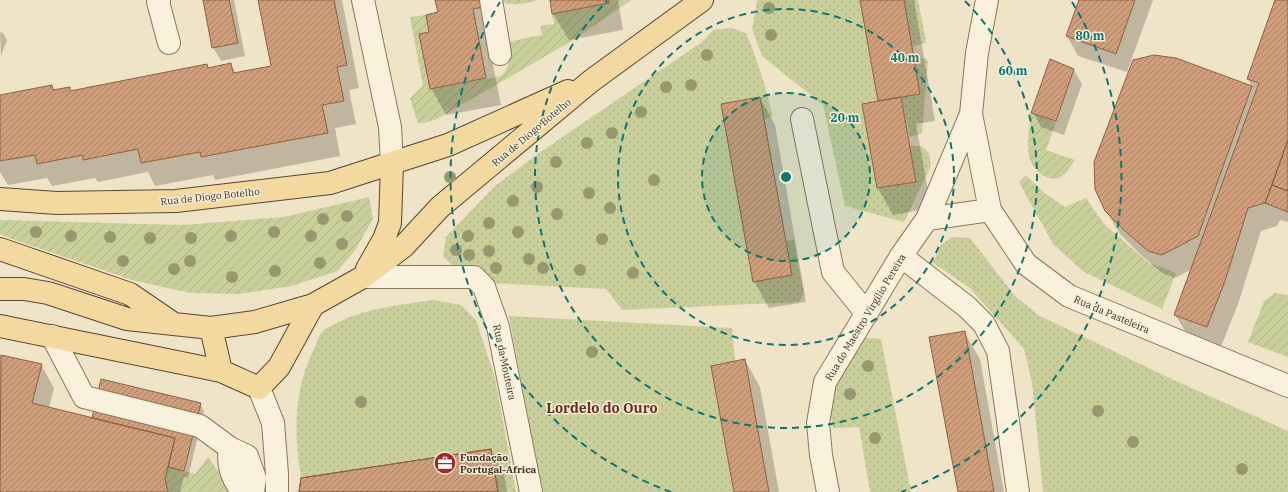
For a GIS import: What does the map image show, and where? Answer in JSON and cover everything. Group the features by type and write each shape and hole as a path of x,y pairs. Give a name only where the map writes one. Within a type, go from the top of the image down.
{"main road":[{"name":"Rua de Diogo Botelho","path":"0,249 130,294 172,323 210,328 255,322 313,305 363,277 403,247 440,207 592,81 702,0"},
{"name":"Rua de Diogo Botelho","path":"0,199 57,204 176,201 330,183 448,145 592,81"},
{"path":"363,277 384,240 390,223 392,164"},
{"path":"0,289 24,289 48,293 127,319 172,323"},
{"path":"0,326 221,371 259,388 279,367 313,305"},
{"path":"210,328 221,371"}],"street":[{"path":"159,0 158,2 169,43"},
{"path":"363,0 390,127 392,164"},
{"path":"491,0 500,54"},
{"path":"971,114 977,53 987,0"},
{"name":"Rua da Pasteleira","path":"971,114 990,210 1026,264 1069,296 1288,386"},
{"name":"Rua do Maestro Virgílio Pereira","path":"828,492 821,455 818,423 826,382 901,256 927,219 971,114"},
{"path":"802,119 833,272 867,314"},
{"path":"927,219 990,210"},
{"path":"901,256 967,307 984,324 998,351 1018,492"},
{"name":"Rua da Mouteira","path":"363,277 474,277 484,287 498,327 530,492"},
{"path":"52,336 84,397 200,426 230,448 247,456 255,478 253,492"},
{"path":"259,388 273,424 278,474 277,492"},
{"path":"230,448 228,460 236,484 244,492"}],"green space":[{"path":"499,0 539,0 508,4"},
{"path":"609,0 631,0 575,39 439,118 424,123 418,123 410,98 423,86 410,17 426,15 429,32 419,34 430,89 501,76 509,64 507,42 542,35 540,26 554,24 552,14 608,3"},
{"path":"757,0 860,0 878,101 862,105 877,188 916,181 910,146 921,146 929,153 931,166 904,222 845,206 823,105 762,56 752,29"},
{"path":"904,0 918,0 926,43 912,47"},
{"path":"731,28 746,33 768,96 773,117 764,119 760,97 721,104 753,281 786,241 794,240 804,293 799,302 622,310 606,289 491,283 456,270 443,256 446,237 495,186 539,153 702,42 713,30"},
{"path":"926,58 928,62 922,133 910,137 901,97 920,94 914,60"},
{"path":"1031,113 1056,122 1046,150 1075,160 1061,177 1056,179 1045,177 1036,170 1030,161 1028,134"},
{"path":"1026,175 1043,192 1065,207 1086,198 1104,224 1149,263 1176,273 1162,309 1084,272 1053,244 1019,182"},
{"path":"369,197 373,219 356,249 338,271 291,286 239,294 190,293 132,280 0,234 0,220 181,225 284,217"},
{"path":"952,237 970,238 1015,296 1038,315 1178,382 1288,431 1288,492 1043,492 1032,383 1024,349 970,288 933,263 941,245"},
{"path":"1275,293 1288,295 1288,357 1248,342 1264,301"},
{"path":"433,300 461,305 476,320 495,378 516,492 498,492 491,449 301,478 297,444 297,411 299,395 308,363 318,339 324,330 345,319 369,311"},
{"path":"509,316 732,328 735,361 711,367 734,492 542,492"},
{"path":"865,338 881,339 911,492 870,492 859,427 833,428 830,411 834,384"},
{"path":"208,457 225,480 228,492 168,492 165,479 168,467 195,474"}],"building":[{"path":"203,0 229,0 238,43 212,48"},
{"path":"258,0 334,0 347,65 337,67 344,101 322,105 328,133 201,157 200,152 141,163 138,149 83,160 83,155 37,164 35,155 0,161 0,95 52,85 53,90 70,87 70,91 207,64 208,68 231,63 233,73 271,66"},
{"path":"435,0 481,0 483,7 473,9 486,78 430,89 419,34 429,32 426,15 438,12"},
{"path":"550,0 608,0 609,3 552,14"},
{"path":"860,0 904,0 920,94 878,101"},
{"path":"1079,0 1135,0 1116,54 1066,36"},
{"path":"1275,0 1288,0 1288,140 1265,203 1248,208 1225,281 1207,327 1174,315 1259,83 1247,79"},
{"path":"1154,55 1176,58 1252,86 1198,236 1162,255 1148,251 1125,231 1105,211 1095,189 1094,162 1133,60"},
{"path":"1050,59 1074,69 1056,121 1031,113"},
{"path":"760,97 792,275 753,282 721,104"},
{"path":"901,97 916,182 877,188 862,104"},
{"path":"1288,140 1288,191 1272,185"},
{"path":"1272,185 1288,191 1288,212 1265,203"},
{"path":"965,331 994,492 958,492 929,337"},
{"path":"1,355 42,364 32,403 175,438 165,479 168,492 0,492"},
{"path":"745,359 769,492 734,492 711,366"},
{"path":"101,379 201,403 184,471 168,467 175,438 92,418"},
{"name":"Fundação Portugal-Africa","path":"491,449 498,492 299,492 301,478"},
{"name":"Fundação Portugal-Africa","path":"491,449 498,492 299,492 301,478"}],"place":[{"name":"Fundação Portugal-Africa","path":"445,463"}],"district":[{"name":"Lordelo do Ouro","path":"602,408"}]}
